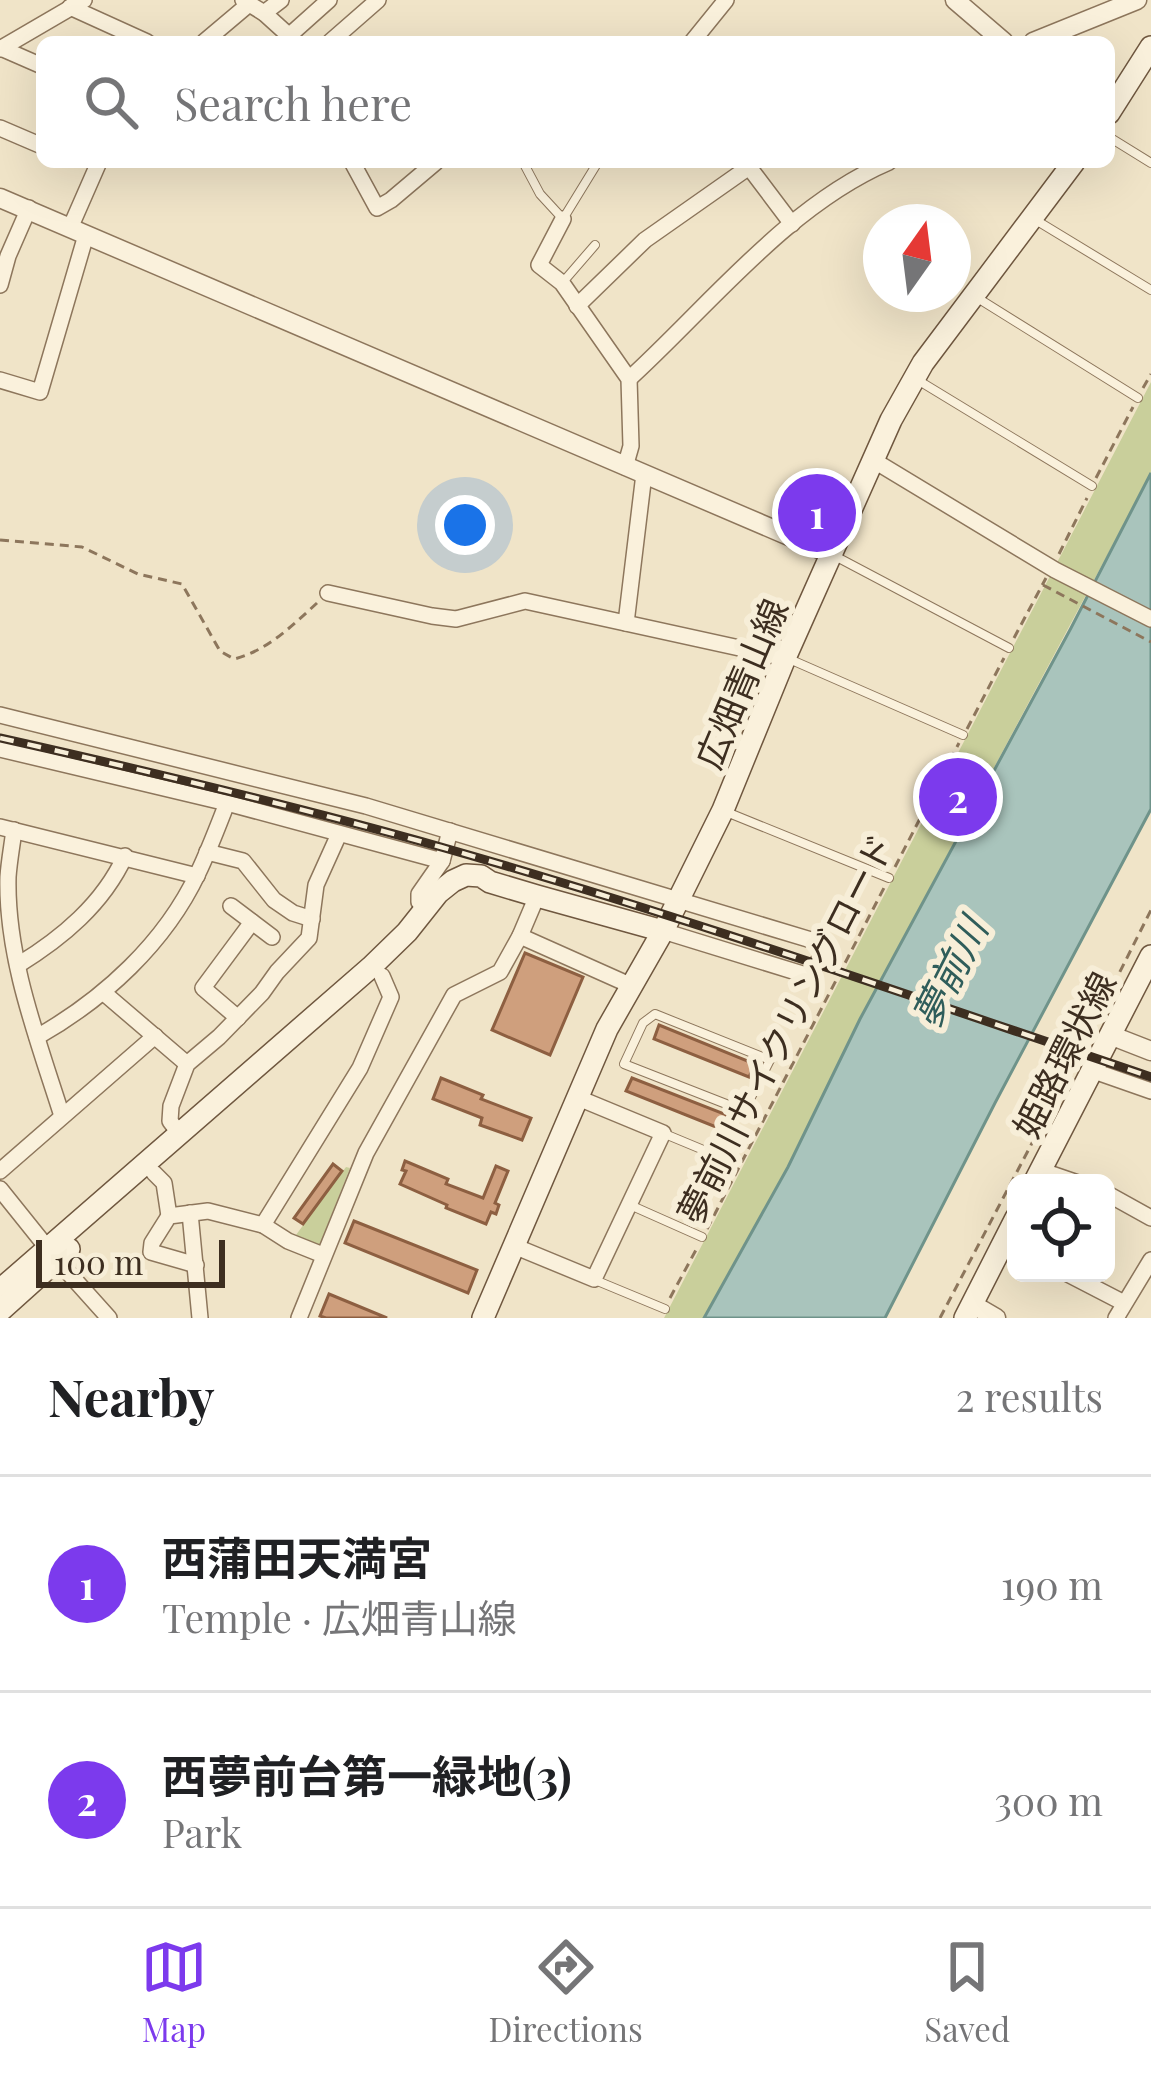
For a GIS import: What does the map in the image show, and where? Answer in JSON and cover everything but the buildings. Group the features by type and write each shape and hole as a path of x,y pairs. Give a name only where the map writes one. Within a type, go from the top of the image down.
{"main road":[{"path":"1115,104 1151,47"},
{"name":"広畑青山線","path":"483,1318 576,1097 722,810 831,554 914,378 1070,168"},
{"path":"0,1311 179,1133 371,967 453,881 466,875 481,876 663,931"},
{"path":"0,1290 154,1173 382,976 415,944 458,889 490,882"},
{"name":"姫路環状線","path":"1038,1174 1151,956"},
{"path":"969,1311 1007,1254"}],"street":[{"path":"212,36 252,6 281,0"},
{"path":"296,36 329,0"},
{"path":"337,36 378,0"},
{"path":"697,36 726,0"},
{"path":"955,0 997,36"},
{"path":"1048,36 1136,0"},
{"path":"1,48 77,4 136,36"},
{"path":"252,6 291,36"},
{"path":"1,48 36,63"},
{"path":"0,128 36,143"},
{"path":"0,380 40,392 97,168"},
{"path":"355,168 376,208 429,168"},
{"path":"577,306 645,240 748,168"},
{"path":"750,168 793,224"},
{"path":"628,379 793,224 856,176 875,168"},
{"path":"0,198 831,554"},
{"path":"0,285 29,208"},
{"path":"563,219 539,265 562,283 628,379 635,470 626,623"},
{"path":"873,460 1053,569 1151,620"},
{"path":"328,593 456,619 525,601 785,658"},
{"path":"0,715 450,831 821,943 824,952 809,976 663,931"},
{"path":"0,749 227,803 442,862"},
{"path":"37,1037 104,993 161,932 197,876 227,803"},
{"path":"62,1116 5,926 7,829 197,876"},
{"path":"426,908 419,894 442,862 450,831"},
{"path":"179,1133 170,1120 171,1106 187,1064 238,1018 309,938 316,885 339,833"},
{"path":"207,852 243,862 274,900 293,914 312,919"},
{"path":"19,965 52,944 94,903 115,878 125,856"},
{"path":"299,1318 366,1153 454,995 500,972 537,896"},
{"path":"231,906 272,937"},
{"path":"238,1018 203,988 252,922"},
{"path":"520,936 632,986"},
{"path":"263,1225 360,1068 391,997 382,976"},
{"path":"104,993 187,1064"},
{"path":"1110,1035 1151,1051"},
{"path":"0,1171 155,1036"},
{"path":"1091,1070 1151,1091"},
{"path":"514,1246 594,1279 663,1133 576,1097"},
{"path":"154,1173 164,1183 170,1216 151,1252 196,1265"},
{"path":"0,1189 109,1318"},
{"path":"1115,1198 1151,1218"},
{"path":"170,1216 208,1211 263,1225 323,1255"},
{"path":"190,1213 200,1318"},
{"path":"1079,1282 1120,1311 1148,1272"},
{"path":"969,1311 996,1318"}],"lane":[{"path":"1115,141 1151,163"},
{"path":"526,168 540,194 563,219 594,168"},
{"path":"1033,219 1151,290"},
{"path":"562,283 595,244"},
{"path":"975,296 1138,398"},
{"path":"914,378 1092,487"},
{"path":"831,554 1009,648"},
{"path":"785,658 963,735"},
{"path":"722,810 889,878"},
{"path":"618,1011 643,1023"},
{"path":"655,1014 770,1060 743,1111 623,1064 643,1023 655,1014"},
{"path":"663,1133 730,1161"},
{"path":"629,1204 702,1237"},
{"path":"594,1279 665,1309"}],"path":[{"name":"夢前川サイクリングロード","path":"665,1309 1151,374"},
{"path":"0,540 82,547 138,574 182,584 220,651 234,659 251,655 328,593"},
{"path":"1042,585 1151,642"},
{"path":"940,1318 1151,910"}],"green space":[{"path":"1151,382 1151,473 860,1019 788,1167 704,1318 664,1318"},
{"path":"346,1167 350,1168 318,1249 293,1239"}],"water":[{"name":"夢前川","path":"1151,473 1151,809 885,1318 704,1318 788,1167 860,1019"}],"railway":[{"path":"0,738 276,803 531,873 1151,1077"}],"place":[{"name":"西蒲田天満宮","path":"817,513"},
{"name":"西夢前台第一緑地(3)","path":"958,797"}]}
